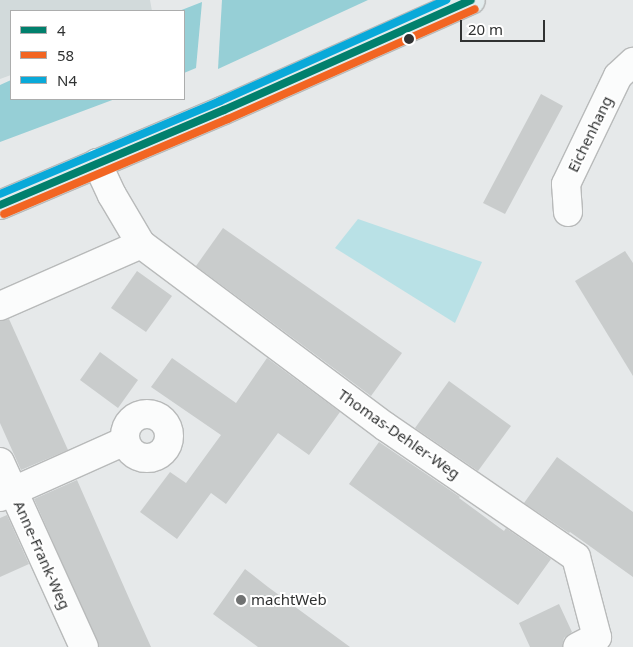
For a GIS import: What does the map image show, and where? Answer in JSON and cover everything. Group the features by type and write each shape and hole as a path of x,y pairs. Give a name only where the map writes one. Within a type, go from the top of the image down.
{"main road":[{"path":"0,205 472,0"}],"street":[{"name":"Eichenhang","path":"568,212 566,184 618,76 633,62"},
{"name":"Thomas-Dehler-Weg","path":"97,163 112,195 141,244 386,426 576,557 597,637 577,647"},
{"path":"0,306 141,244"},
{"path":"6,494 125,441"},
{"name":"Anne-Frank-Weg","path":"0,463 6,494 84,647"}],"shaded area":[{"path":"0,0 150,0 152,10 10,10 10,75 0,79"},
{"path":"222,0 368,0 218,69"},
{"path":"202,2 196,68 185,73 185,10 182,10"},
{"path":"10,80 10,100 112,100 0,142 0,85"},
{"path":"358,219 482,262 455,323 335,248"}],"building":[{"path":"541,94 563,106 505,214 483,203"},
{"path":"223,228 402,353 371,396 196,266"},
{"path":"625,251 633,263 633,376 575,281"},
{"path":"137,271 172,296 146,332 111,308"},
{"path":"9,319 68,450 21,470 0,423 0,321"},
{"path":"100,352 138,380 118,408 80,380"},
{"path":"172,358 236,403 267,358 340,412 309,455 278,433 226,504 211,493 177,539 140,512 170,472 186,483 221,435 151,387"},
{"path":"449,381 511,426 478,471 415,428"},
{"path":"379,442 460,497 504,531 506,528 551,559 518,605 349,484"},
{"path":"557,457 633,512 633,577 570,532 524,503"},
{"path":"77,480 151,647 99,647 34,499"},
{"path":"7,515 29,564 0,577 0,518"},
{"path":"245,569 350,647 258,647 213,614"},
{"path":"559,604 572,632 564,638 562,647 530,647 519,623"}],"transit line":[{"name":"N4","path":"0,194 220,101 446,0"},
{"name":"4","path":"0,205 224,110 471,0"},
{"name":"58","path":"4,214 228,119 475,9"}],"place":[{"name":"machtWeb","path":"241,600"}]}
